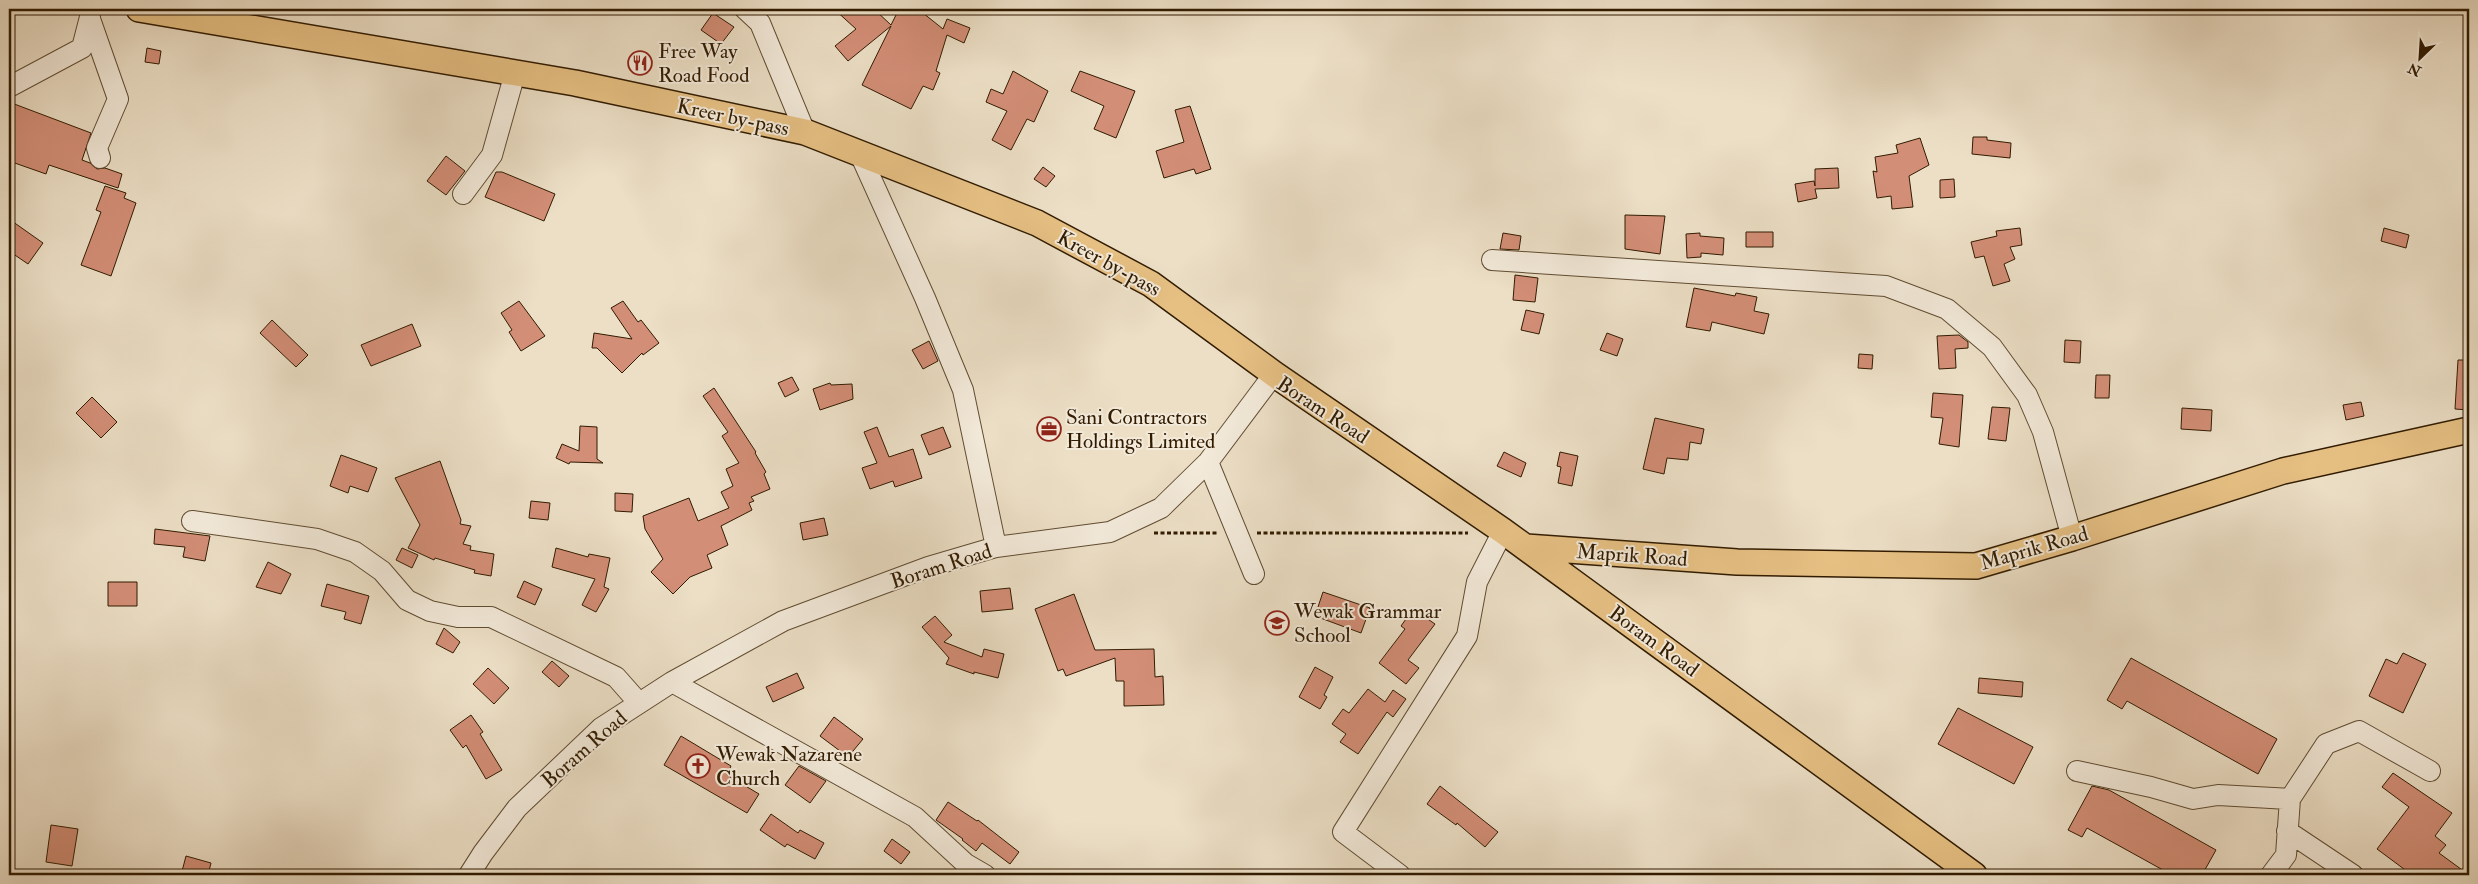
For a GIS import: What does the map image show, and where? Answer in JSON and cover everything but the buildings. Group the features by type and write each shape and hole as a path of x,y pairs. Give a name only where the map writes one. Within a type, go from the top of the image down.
{"main road":[{"name":"Kreer by-pass","path":"139,9 170,11 575,83 805,132 1037,223 1151,284 1274,374"},
{"name":"Boram Road","path":"1274,374 1504,531 1974,875"},
{"name":"Maprik Road","path":"1526,547 1737,562 1976,566 2283,472 2469,430"}],"street":[{"path":"745,9 760,23 805,132"},
{"path":"9,87 82,48 91,14"},
{"path":"91,14 118,99 97,148 100,158"},
{"path":"463,194 492,155 515,73"},
{"path":"860,152 925,298 963,390 996,547"},
{"path":"1492,260 1886,286 1948,309 1992,347 2027,395 2043,432 2072,538"},
{"name":"Boram Road","path":"469,875 483,852 517,808 601,728 672,682 783,621 928,567 996,547 1110,532 1160,508 1208,462 1274,374"},
{"path":"1208,462 1254,574"},
{"path":"192,520 317,539 355,552 382,571 407,600 430,611 458,617 491,617 616,677 639,703"},
{"path":"1400,875 1343,832 1467,636 1477,582 1504,531"},
{"path":"672,682 915,817 966,864 985,875"},
{"path":"2271,875 2286,855 2290,799 2326,744 2359,731 2430,771"},
{"path":"2077,772 2151,787 2194,799 2218,795 2290,799"},
{"path":"2288,831 2354,875"}],"path":[{"path":"1247,533 1444,534 1504,531"},
{"path":"1149,533 1228,533"}],"place":[{"name":"Free Way Road Food","path":"640,63"},
{"name":"Sani Contractors Holdings Limited","path":"1049,429"},
{"name":"Wewak Grammar School","path":"1277,623"},
{"name":"Wewak Nazarene Church","path":"698,766"}]}
